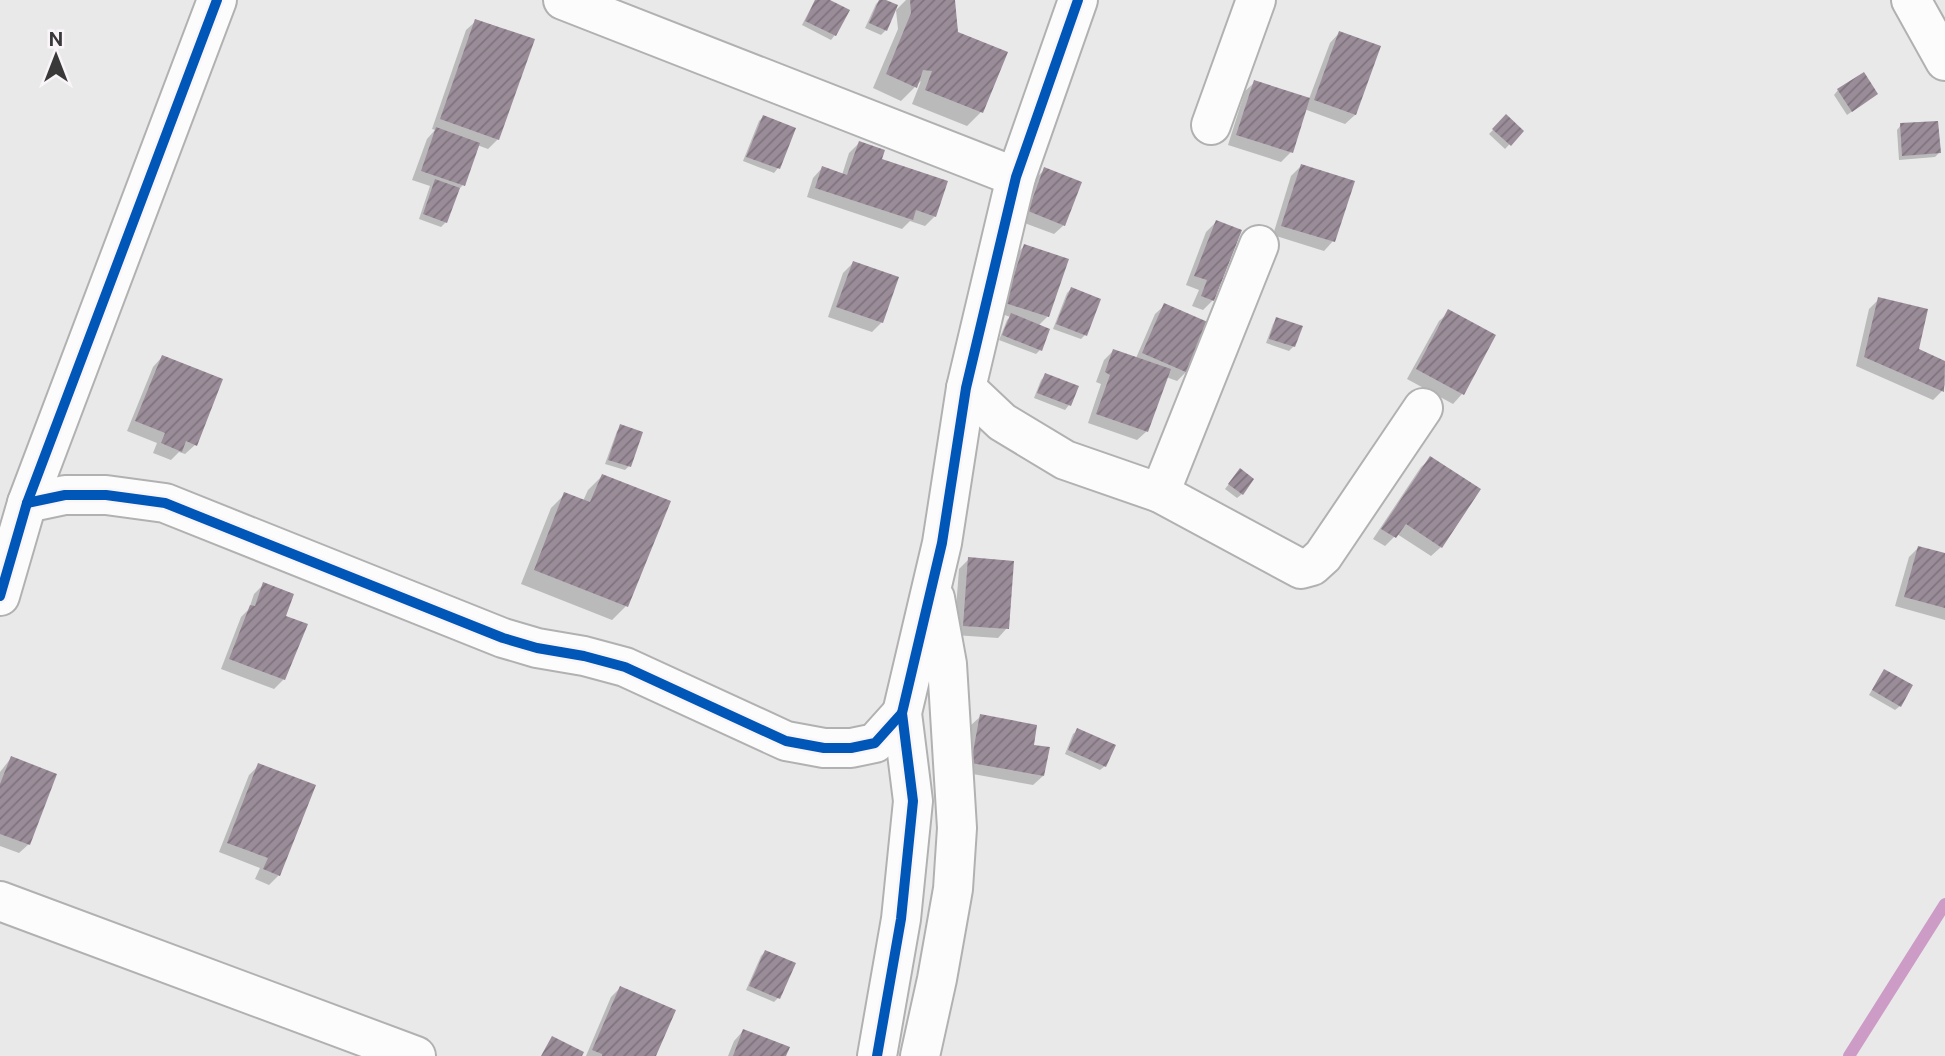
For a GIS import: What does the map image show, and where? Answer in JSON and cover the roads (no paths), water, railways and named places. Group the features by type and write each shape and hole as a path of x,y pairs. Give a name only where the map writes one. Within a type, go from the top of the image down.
{"street":[{"path":"0,596 27,503 217,0"},
{"path":"563,0 1016,177"},
{"path":"877,1056 901,919 913,801 902,713 942,543 966,388 1016,177 1078,0"},
{"path":"1211,125 1256,0"},
{"path":"1911,0 1945,61"},
{"path":"1160,494 1259,245"},
{"path":"966,388 1002,422 1065,460 1160,494 1301,569 1312,566 1323,556 1423,408"},
{"path":"27,503 65,495 106,495 165,503 503,638 625,667 786,741 824,748 851,748 875,743 902,713"},
{"path":"920,1056 953,889 957,828 947,664 933,582"},
{"path":"0,901 416,1056"}],"waterway":[{"path":"1849,1056 1945,904"}]}
